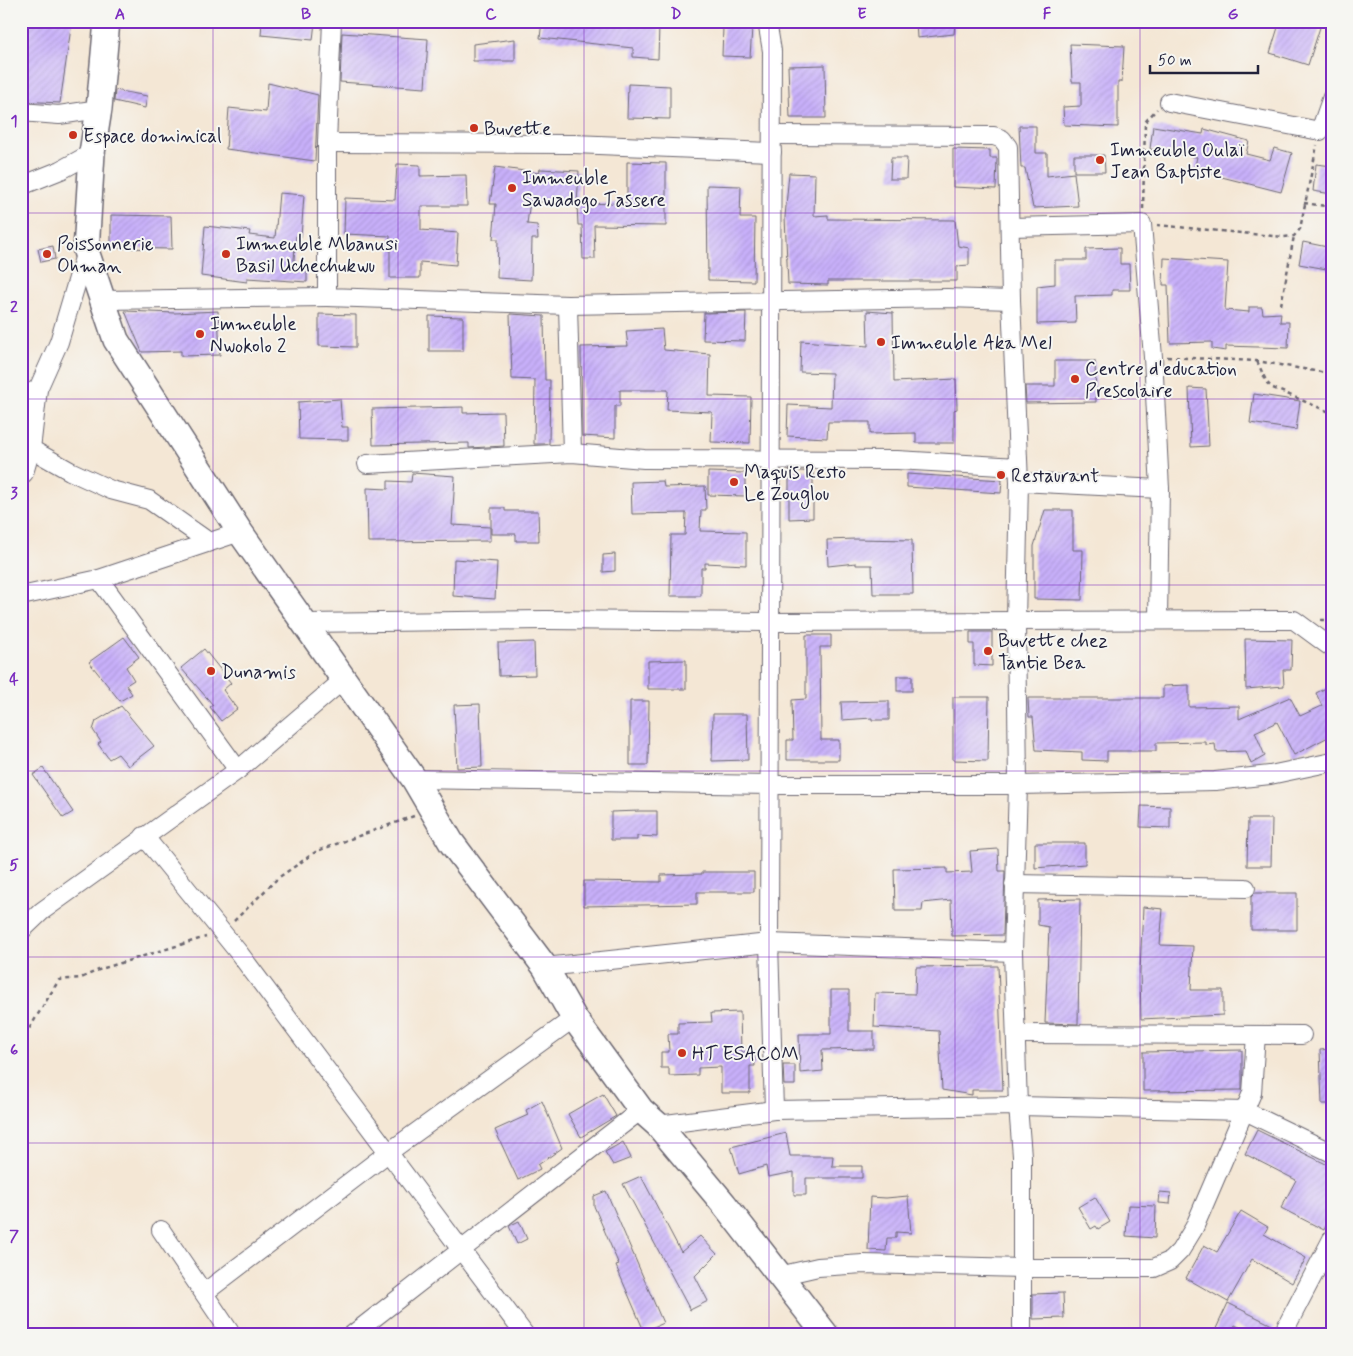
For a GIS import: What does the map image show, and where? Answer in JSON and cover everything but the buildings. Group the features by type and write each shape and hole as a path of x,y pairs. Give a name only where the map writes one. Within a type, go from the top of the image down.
{"street":[{"path":"21,476 24,473 31,449 38,389 59,342 86,251 92,153 99,109 107,21"},
{"path":"327,297 327,143 332,21"},
{"path":"766,21 772,51 769,943 774,1110"},
{"path":"1169,102 1320,131 1331,105"},
{"path":"21,112 59,115 99,109"},
{"path":"327,143 772,144 994,136 1002,139 1008,147 1011,300 1018,474 1016,621 1018,785 1013,952 1018,1106 1022,1156 1022,1335"},
{"path":"21,186 61,170 92,153"},
{"path":"1010,227 1142,224 1153,357 1160,489 1158,619"},
{"path":"86,251 116,340 240,532 305,623 342,681 414,779 451,842 545,967 574,1018 650,1118 724,1204 826,1335"},
{"path":"102,300 327,297 568,305 772,303 947,298 1011,300"},
{"path":"568,305 572,453"},
{"path":"21,397 38,389"},
{"path":"31,449 70,472 111,490 149,500 209,542"},
{"path":"368,464 572,453 644,459 897,460 1160,489"},
{"path":"21,596 99,579 240,532"},
{"path":"99,579 238,770"},
{"path":"305,623 545,620 771,622 1158,619 1294,620 1332,648"},
{"path":"21,931 42,911 238,770 342,681"},
{"path":"414,779 770,785 1018,785 1215,780 1270,775 1332,762"},
{"path":"144,836 222,932 525,1335"},
{"path":"1014,884 1246,888"},
{"path":"545,967 769,943 1013,952"},
{"path":"204,1293 389,1152 574,1018"},
{"path":"1016,1034 1302,1034"},
{"path":"779,1276 818,1267 863,1264 1023,1268 1154,1268 1170,1261 1180,1251 1194,1228 1252,1093 1256,1035"},
{"path":"352,1335 461,1249 650,1118 774,1110 1018,1106 1245,1111 1332,1153"},
{"path":"161,1230 232,1335"},
{"path":"1282,1335 1332,1238"}],"path":[{"path":"1169,102 1156,109 1145,122 1142,224 1284,237 1294,236"},
{"path":"1281,305 1294,236 1300,229 1320,131"},
{"path":"1304,203 1332,208"},
{"path":"1153,357 1257,361 1332,374"},
{"path":"1257,361 1267,383 1273,388 1332,413"},
{"path":"1315,620 1332,620"},
{"path":"21,1042 59,980 81,978 101,969 222,932 278,878 317,850 431,810"}],"place":[{"name":"Buvette","path":"474,128"},
{"name":"Espace dominical","path":"73,135"},
{"name":"Immeuble Oulaï Jean Baptiste","path":"1100,160"},
{"name":"Immeuble Sawadogo Tassere","path":"512,188"},
{"name":"Poissonnerie Ohman","path":"47,254"},
{"name":"Immeuble Mbanusi Basil Uchechukwu","path":"226,254"},
{"name":"Immeuble Nwokolo 2","path":"200,334"},
{"name":"Immeuble Aka Mel","path":"881,342"},
{"name":"Centre d'education Prescolaire","path":"1075,379"},
{"name":"Restaurant","path":"1001,475"},
{"name":"Maquis Resto Le Zouglou","path":"734,482"},
{"name":"Buvette chez Tantie Bea","path":"988,651"},
{"name":"Dunamis","path":"211,671"},
{"name":"HT ESACOM","path":"682,1053"}]}
